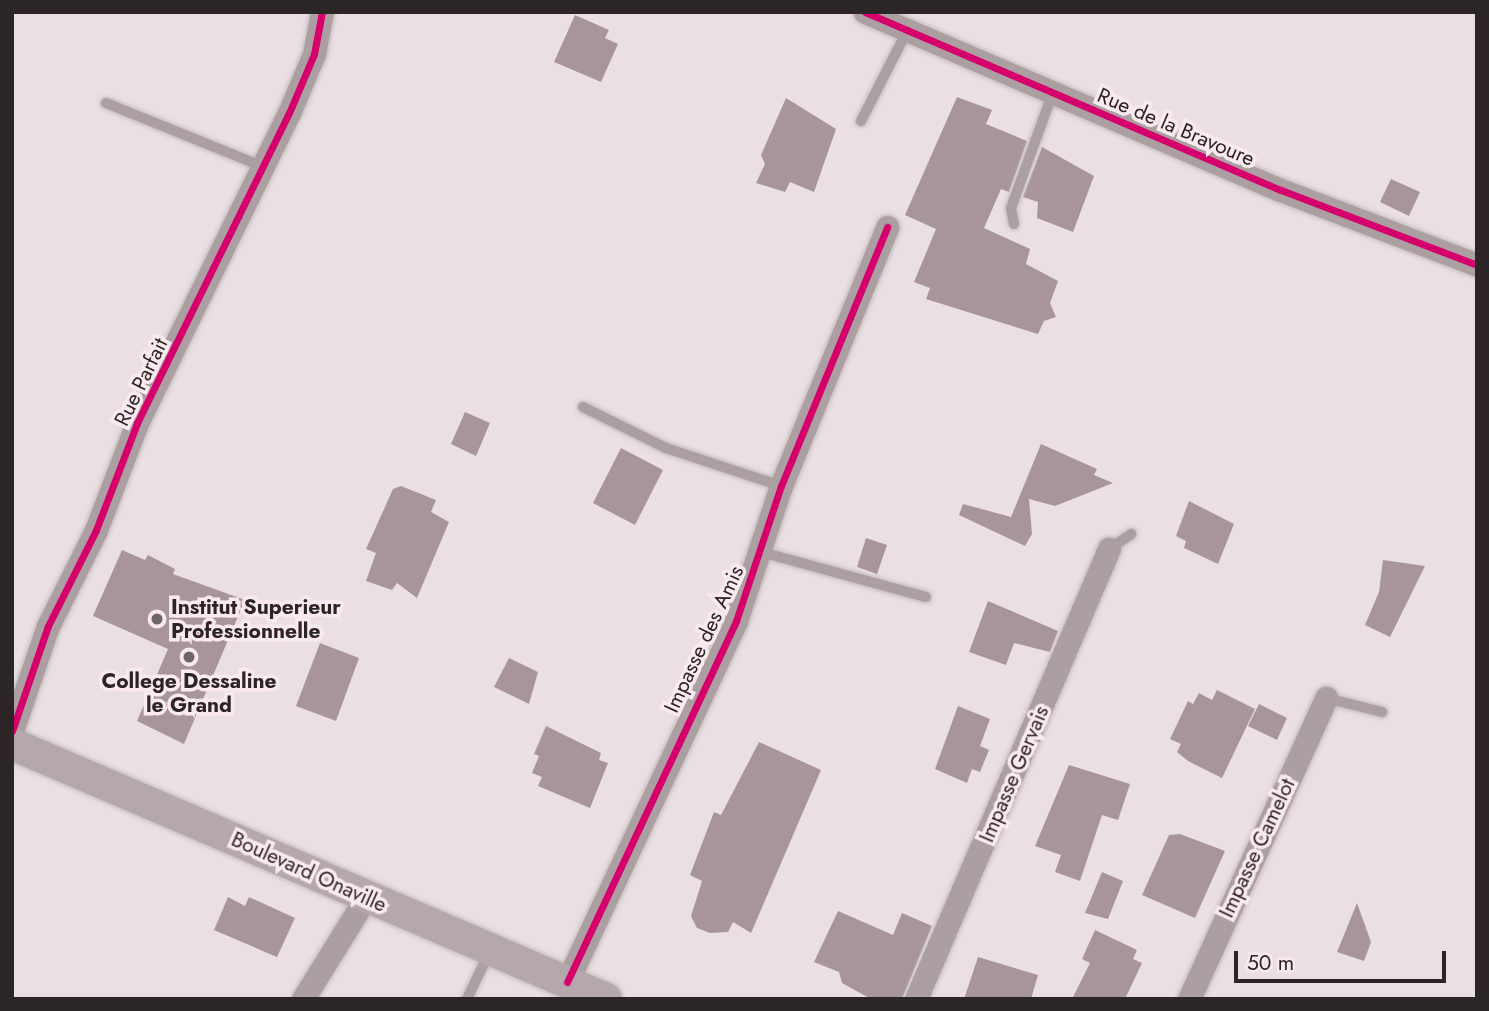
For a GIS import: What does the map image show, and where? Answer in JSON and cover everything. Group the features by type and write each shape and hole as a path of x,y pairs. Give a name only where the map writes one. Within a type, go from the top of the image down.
{"street":[{"name":"Rue Parfait","path":"12,731 48,626 96,530 137,423 214,275 261,166 314,54 322,12"},
{"name":"Rue de la Bravoure","path":"865,12 1052,95 1477,265"},
{"name":"Impasse des Amis","path":"567,982 736,621 781,486 887,227"},
{"name":"Impasse Gervais","path":"916,999 1109,549"},
{"name":"Impasse Camelot","path":"1189,999 1326,698"},
{"name":"Boulevard Onaville","path":"12,744 365,900 606,999"},
{"path":"303,999 365,900"}],"lane":[{"path":"860,121 908,29"},
{"path":"1014,224 1010,208 1052,95"},
{"path":"106,103 261,166"},
{"path":"583,407 666,447 781,486"},
{"path":"1109,549 1131,534"},
{"path":"761,552 926,597"},
{"path":"1326,698 1382,712"},
{"path":"467,999 490,950"}],"building":[{"path":"575,15 609,30 605,38 618,44 601,82 554,62"},
{"path":"957,97 992,110 986,124 1027,141 1009,192 1001,189 984,228 1030,249 1026,264 1058,281 1050,303 1056,317 1044,321 1038,334 926,299 930,288 914,282 936,229 905,215"},
{"path":"786,98 836,129 814,192 790,182 785,192 756,183 765,164 761,155"},
{"path":"1042,147 1094,176 1073,232 1037,218 1038,202 1023,197"},
{"path":"1391,179 1420,192 1409,216 1380,202"},
{"path":"465,412 490,423 476,456 451,444"},
{"path":"1041,444 1097,469 1094,475 1113,483 1055,506 1029,499 1032,534 1025,546 959,515 963,504 1011,517"},
{"path":"621,448 663,470 635,525 593,503"},
{"path":"401,486 436,500 431,512 449,522 417,598 397,583 392,590 366,581 376,553 366,549 393,489"},
{"path":"1189,501 1234,524 1218,564 1184,548 1186,541 1176,536"},
{"path":"866,538 887,545 877,574 857,567"},
{"path":"122,550 145,560 148,555 175,569 173,574 245,600 184,744 137,721 168,649 93,616"},
{"path":"1383,560 1425,566 1390,637 1365,625 1379,592"},
{"path":"988,601 1058,631 1050,652 1014,643 1006,665 969,652"},
{"path":"320,643 359,658 336,721 296,706"},
{"path":"509,658 538,672 529,704 494,687"},
{"path":"1217,690 1255,709 1222,778 1188,761 1177,752 1181,744 1170,739 1188,701 1193,704 1199,693 1212,700"},
{"path":"1259,704 1287,718 1277,740 1248,726"},
{"path":"958,706 990,719 980,746 989,750 980,772 972,769 967,783 935,769"},
{"path":"546,726 601,753 599,760 608,763 590,808 538,786 542,777 532,773 539,756 534,754"},
{"path":"759,742 821,770 751,933 733,922 728,932 710,933 697,928 691,916 702,881 690,875 714,812 721,815"},
{"path":"1069,765 1130,784 1118,820 1102,815 1080,881 1055,872 1061,855 1035,846"},
{"path":"1180,834 1225,851 1195,918 1142,895 1169,835"},
{"path":"1102,872 1123,881 1108,919 1085,913"},
{"path":"228,897 245,906 249,897 295,918 277,957 214,930"},
{"path":"1357,903 1371,942 1364,961 1337,952"},
{"path":"838,911 893,935 902,913 932,926 902,999 871,999 842,983 839,972 814,962"},
{"path":"1095,930 1137,950 1133,959 1142,963 1125,999 1072,999 1090,963 1082,959"},
{"path":"978,957 1038,975 1031,999 964,999"}],"cycle path":[{"path":"12,731 48,626 96,530 137,423 289,113 314,54 322,12"},
{"path":"865,12 1281,190 1477,265"},
{"path":"567,982 736,621 781,486 887,227"}],"place":[{"name":"Institut Superieur Professionnelle","path":"157,619"},
{"name":"College Dessaline le Grand","path":"189,657"}]}
